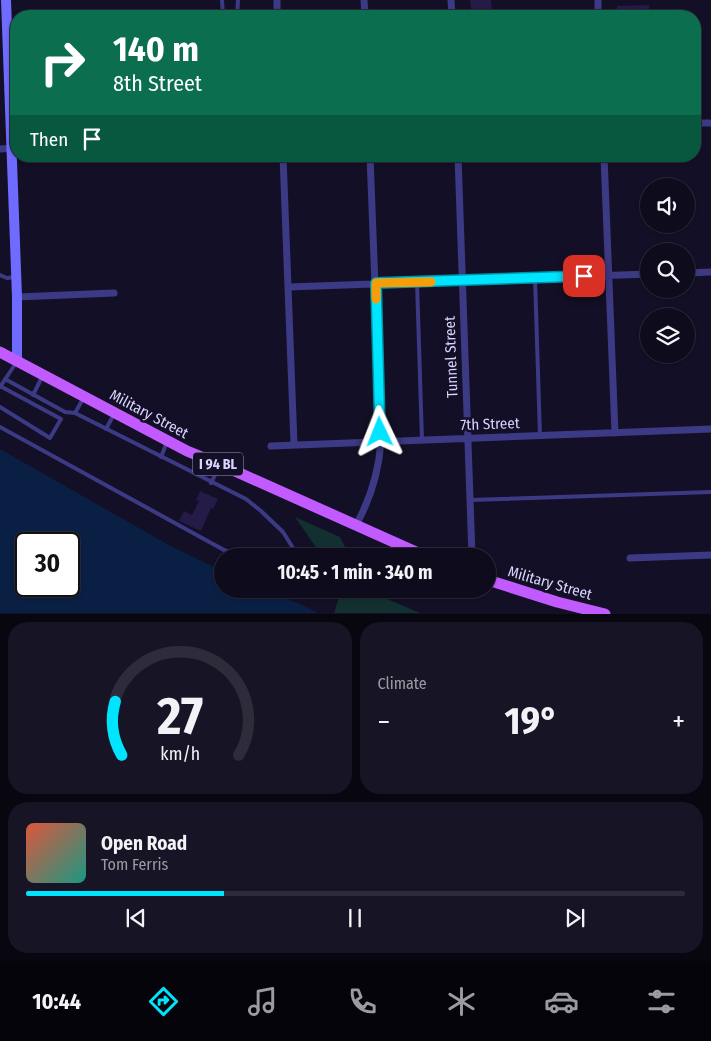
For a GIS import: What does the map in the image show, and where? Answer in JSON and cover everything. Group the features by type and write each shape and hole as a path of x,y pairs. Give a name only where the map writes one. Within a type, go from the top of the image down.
{"main road":[{"name":"Military Street","path":"0,352 167,442 407,548"},
{"name":"Military Street","path":"496,583 557,602 600,613"}],"street":[{"path":"6,0 10,74"},
{"path":"14,162 18,361"},
{"path":"283,162 294,444"},
{"path":"356,525 362,514 378,469 381,441 370,162"},
{"name":"Tunnel Street","path":"458,162 472,548"},
{"path":"604,162 616,433"},
{"path":"695,273 711,272"},
{"path":"289,287 640,274"},
{"path":"17,297 114,293"},
{"name":"7th Street","path":"271,446 711,429"},
{"path":"630,558 711,555"}],"lane":[{"path":"0,275 7,278 16,277"},
{"path":"535,278 540,436"},
{"path":"417,282 422,440"},
{"path":"0,407 50,438 61,419 0,386 18,361"},
{"path":"33,395 44,375"},
{"path":"5,379 64,412 74,413 246,499 283,532 293,548"},
{"path":"74,413 84,397"},
{"path":"106,429 114,414"},
{"path":"0,427 222,548"},
{"path":"160,457 167,442"},
{"path":"212,483 220,464"},
{"path":"470,500 711,492"}],"green space":[{"path":"295,517 340,537 346,548 316,548"},
{"path":"339,598 385,598 420,613 334,613"}],"water":[{"path":"0,449 167,544 214,567 214,598 284,598 318,613 0,613"}],"building":[{"path":"470,0 491,0 492,9 471,9"},
{"path":"649,5 649,10 617,10 617,6"},
{"path":"200,491 218,499 213,509 211,508 201,531 179,521 184,511 192,515 199,501 196,500"}],"slow traffic":[{"path":"376,299 376,283 431,282"}],"route":[{"path":"380,432 376,283 584,276"}]}
